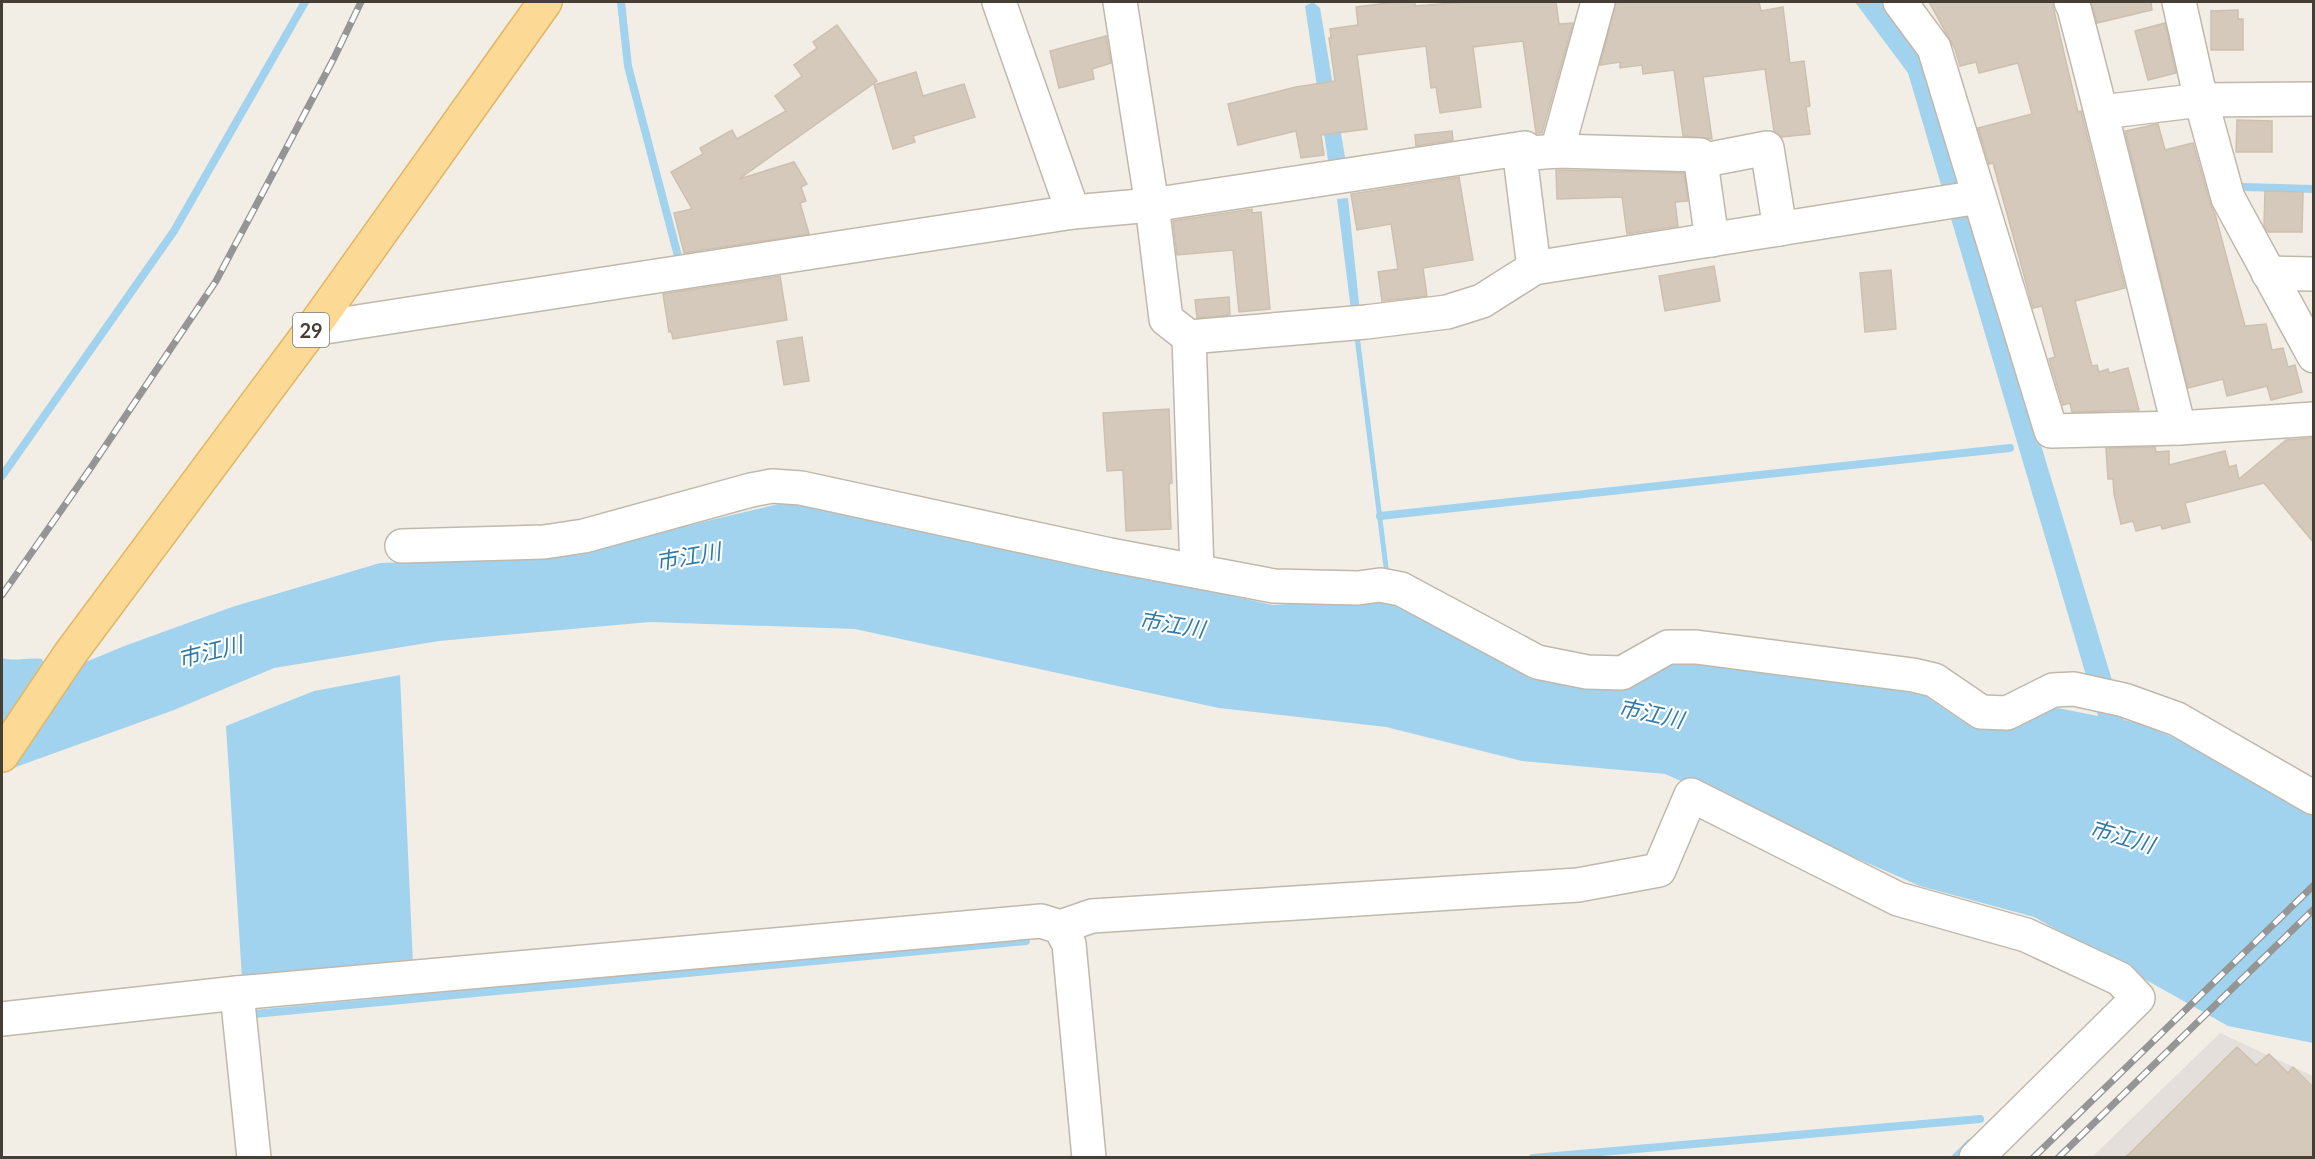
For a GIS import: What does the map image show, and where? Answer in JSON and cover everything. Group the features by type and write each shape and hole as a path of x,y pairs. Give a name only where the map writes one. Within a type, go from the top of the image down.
{"main road":[{"name":"29","path":"2,755 70,654 312,330 545,2"}],"street":[{"path":"999,2 1073,212"},
{"path":"1120,2 1152,205 1166,320 1189,336 1447,312 1482,301 1534,268 1963,200"},
{"path":"1557,151 1598,2"},
{"path":"1900,2 1934,48 1963,200 2051,431 2179,428 2313,419"},
{"path":"2071,2 2102,112 2113,167 2179,428"},
{"path":"2179,2 2201,100 2228,198 2313,356"},
{"path":"2102,112 2201,100 2313,99"},
{"path":"312,330 1073,212 1152,205 1525,148 1532,153 1557,151 1700,155 1712,240"},
{"path":"1700,161 1767,148 1779,229"},
{"path":"1520,149 1534,268"},
{"path":"2268,273 2313,274"},
{"path":"1189,336 1197,571"},
{"path":"402,546 544,542 584,536 772,486 801,488 1110,555 1274,586 1358,588 1380,585 1401,589 1537,662 1587,672 1622,673 1668,647 1696,647 1912,675 1934,680 1981,712 2007,712 2053,690 2084,691 2124,700 2177,719 2313,798"},
{"path":"2,1019 237,993 1041,921 1060,927 1092,916 1578,885 1659,870 1691,795 1898,898 2026,935 2120,979 2138,998 1976,1158"},
{"path":"1060,927 1068,944 1089,1158"},
{"path":"237,993 254,1158"}],"shaded area":[{"path":"2220,1033 2313,1076 2313,1157 2091,1158"}],"water":[{"path":"1313,2 1320,8 1346,163 1329,167 1305,6"},
{"name":"市江川","path":"1855,2 1881,2 1923,54 2124,720 2143,724 2219,758 2313,811 2313,1043 2228,1026 2034,917 1920,886 1665,774 1522,761 1386,727 1219,708 855,629 650,622 439,641 274,668 174,710 2,772 2,658 42,659 49,677 127,645 232,607 380,563 556,557 791,501 1273,605 1369,599 1393,604 1529,669 1662,665 1688,659 1918,691 1965,723 1999,727 2038,711 2058,708 2098,716 1908,73"},
{"path":"1348,198 1360,312 1360,339 1389,571 1384,571 1337,199"},
{"path":"400,675 413,964 242,978 226,726 314,691"}],"building":[{"path":"1415,2 1415,6 1465,2 1556,2 1559,24 1573,23 1542,133 1536,133 1523,41 1473,47 1481,107 1440,113 1436,87 1431,88 1426,46 1357,55 1367,129 1321,135 1324,155 1301,158 1296,131 1238,145 1228,104 1296,87 1335,81 1329,38 1331,38 1330,29 1358,25 1356,7"},
{"path":"1616,2 1759,2 1761,11 1783,7 1790,63 1804,61 1810,106 1806,107 1810,134 1782,137 1774,131 1765,69 1703,77 1712,139 1683,136 1674,70 1643,74 1642,65 1620,68 1620,62 1600,65"},
{"path":"1929,2 2052,2 2078,112 2081,111 2125,288 2075,301 2092,366 2097,365 2099,372 2108,369 2109,373 2128,368 2139,410 2072,412 2070,403 2063,405 2049,359 2055,357 2042,306 2033,308 1993,163 1989,164 1978,128 2032,114 2018,63 1979,73 1976,62 1960,66 1955,49"},
{"path":"2091,2 2151,2 2152,10 2097,23"},
{"path":"2238,10 2238,19 2243,19 2243,50 2211,50 2211,11"},
{"path":"2165,23 2176,73 2148,80 2135,31"},
{"path":"837,25 877,81 739,179 794,162 807,184 801,187 806,201 800,203 809,234 684,253 674,213 692,209 671,172 703,154 700,148 732,130 737,139 786,111 775,96 802,76 794,65 817,48 813,42"},
{"path":"1106,36 1111,63 1092,69 1094,79 1059,88 1050,51"},
{"path":"916,72 923,96 964,84 975,117 913,136 915,142 893,149 874,85"},
{"path":"2237,120 2272,121 2272,152 2236,152"},
{"path":"2158,124 2165,150 2193,143 2245,326 2266,324 2272,350 2283,348 2288,367 2295,365 2302,392 2271,400 2267,386 2227,396 2223,379 2188,388 2125,131"},
{"path":"1452,131 1453,140 1416,146 1415,135"},
{"path":"1556,170 1684,173 1688,201 1675,202 1678,226 1627,234 1622,197 1557,199"},
{"path":"1459,177 1473,260 1423,268 1427,296 1382,301 1378,272 1398,269 1391,224 1357,230 1351,194"},
{"path":"2265,191 2303,192 2302,232 2268,232 2264,226"},
{"path":"1252,209 1252,213 1261,212 1270,309 1239,312 1233,250 1177,255 1173,221"},
{"path":"1714,266 1720,301 1665,311 1659,276"},
{"path":"1891,270 1896,329 1865,332 1860,273"},
{"path":"780,276 787,320 673,339 671,331 669,332 663,294"},
{"path":"1229,297 1230,315 1197,318 1195,300"},
{"path":"802,337 809,381 784,385 777,341"},
{"path":"1169,409 1171,529 1126,531 1123,470 1107,471 1103,413"},
{"path":"2313,438 2313,542 2264,483 2185,503 2190,522 2162,529 2161,525 2136,531 2133,521 2121,524 2113,479 2108,479 2106,448 2155,447 2156,452 2169,451 2169,465 2225,451 2229,467 2236,465 2239,479 2286,440"},
{"path":"2237,1047 2256,1065 2269,1054 2288,1073 2293,1067 2313,1087 2313,1158 2125,1158"}],"waterway":[{"path":"2,476 174,231 305,2"},
{"path":"621,2 628,66 679,260"},
{"path":"2242,187 2314,189"},
{"path":"1380,516 2010,448"},
{"path":"254,1014 1026,941"},
{"path":"1533,1158 1980,1119"},
{"path":"1955,1158 1970,1143"}],"railway":[{"path":"2,595 216,281 334,58 361,2"},
{"path":"2033,1158 2314,885"},
{"path":"2058,1158 2314,909"}]}
